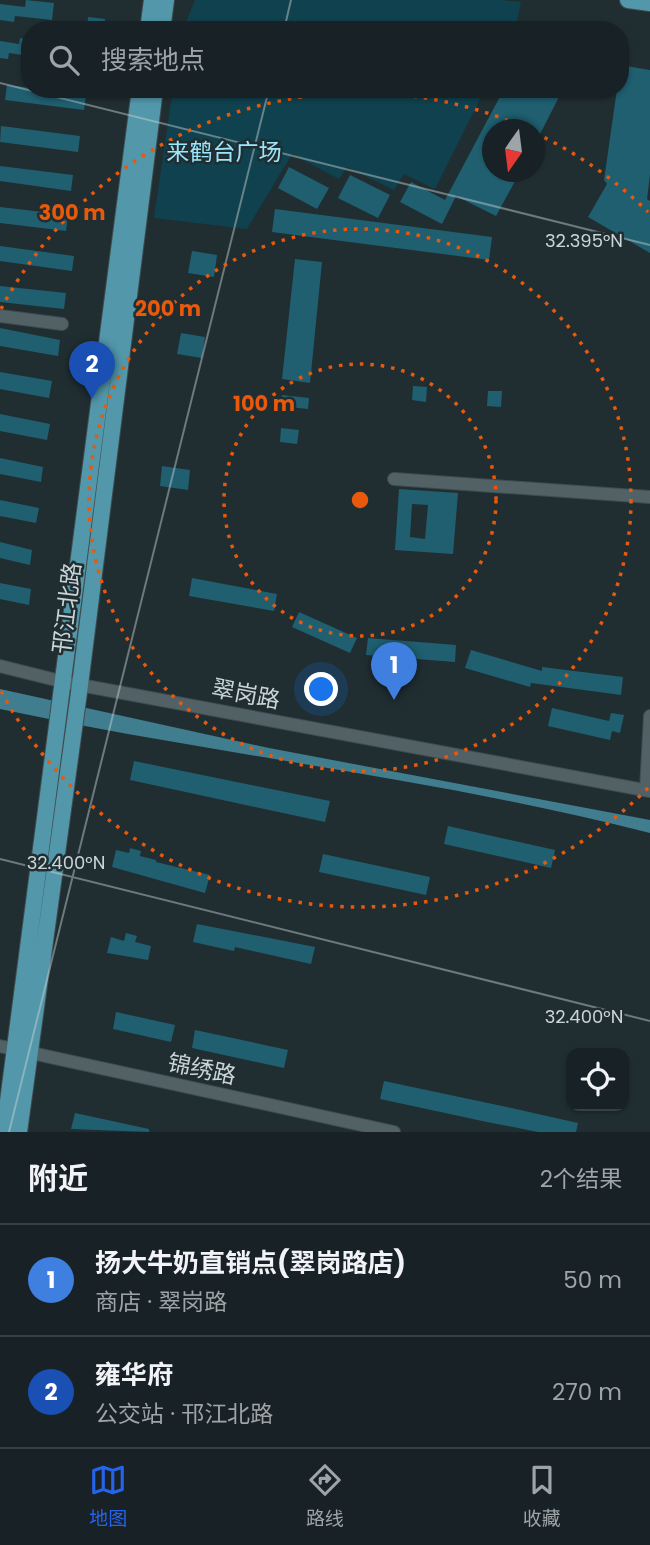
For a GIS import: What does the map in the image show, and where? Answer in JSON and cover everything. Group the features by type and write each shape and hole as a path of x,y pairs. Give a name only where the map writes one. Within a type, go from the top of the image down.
{"main road":[{"path":"149,21 152,0"},
{"path":"163,21 166,0"},
{"path":"628,0 650,3"},
{"name":"邗江北路","path":"71,692 139,98"},
{"name":"邗江北路","path":"4,1132 71,692 154,98"},
{"name":"邗江北路","path":"15,1049 19,1132"}],"street":[{"path":"0,316 62,324"},
{"path":"394,479 650,497"},
{"name":"翠岗路","path":"0,666 71,692 648,790"},
{"path":"648,790 650,716"},
{"name":"锦绣路","path":"15,1049 394,1132"}],"green space":[{"path":"195,0 521,2 517,21 187,21"},
{"name":"来鹤台广场","path":"172,98 480,98 435,189 404,174 394,190 347,167 339,179 292,154 247,229 154,218"}],"shaded area":[{"path":"0,689 269,748 650,820 650,833 489,797 0,709"}],"building":[{"path":"26,0 54,3 52,20 15,16 14,22 0,20 0,4 25,7"},
{"path":"88,17 105,19 105,21 88,21"},
{"path":"21,38 21,55 9,53 8,59 0,58 0,41 19,44"},
{"path":"629,66 650,70 650,175 647,199 650,201 650,253 588,217 607,184 604,180 616,98 629,98"},
{"path":"7,85 21,87 21,98 86,98 84,110 5,100"},
{"path":"499,98 558,98 545,124 545,119 488,119"},
{"path":"1,126 80,136 78,152 0,142"},
{"path":"482,130 482,182 515,182 496,216 456,196 442,224 400,202 411,182 445,200"},
{"path":"0,166 73,175 71,191 0,181"},
{"path":"289,167 329,188 317,209 278,188"},
{"path":"350,175 390,195 378,218 338,198"},
{"path":"0,207 68,215 66,231 0,223"},
{"path":"275,209 492,237 489,260 272,232"},
{"path":"0,246 74,256 72,271 0,261"},
{"path":"192,251 217,255 214,277 188,273"},
{"path":"295,259 322,262 310,383 282,379"},
{"path":"0,286 66,293 64,309 0,302"},
{"path":"0,328 60,340 58,356 0,346"},
{"path":"181,333 205,337 202,358 177,354"},
{"path":"0,372 52,381 49,398 0,389"},
{"path":"413,386 427,387 426,402 412,400"},
{"path":"488,391 502,391 501,407 487,406"},
{"path":"282,395 309,398 308,409 280,406"},
{"path":"0,414 50,424 47,440 0,431"},
{"path":"281,428 299,430 297,444 280,442"},
{"path":"0,458 43,467 41,482 0,474"},
{"path":"162,466 190,470 188,490 160,486"},
{"path":"399,489 458,493 453,554 395,550","holes":["412,504 428,505 425,539 410,537"]},
{"path":"0,500 39,508 36,523 0,516"},
{"path":"0,542 32,550 30,565 0,558"},
{"path":"192,578 277,594 274,611 189,596"},
{"path":"0,583 31,589 29,605 0,599"},
{"path":"299,612 357,638 350,653 292,627"},
{"path":"368,638 456,645 455,662 366,655"},
{"path":"471,650 542,671 542,667 623,677 621,695 531,683 530,687 465,668"},
{"path":"552,708 609,721 611,713 624,715 620,733 612,731 610,740 548,726"},
{"path":"134,761 330,801 325,822 130,780"},
{"path":"448,826 555,850 551,868 444,844"},
{"path":"130,848 141,851 140,856 156,862 210,875 205,893 112,867 116,850 129,853"},
{"path":"323,854 430,877 426,895 319,872"},
{"path":"197,924 315,947 311,964 235,947 234,951 193,942"},
{"path":"126,933 137,936 135,942 151,946 148,960 107,953 111,937 124,941"},
{"path":"116,1012 175,1025 171,1042 113,1029"},
{"path":"195,1030 288,1050 284,1068 192,1048"},
{"path":"384,1081 578,1123 576,1132 538,1132 380,1099"},
{"path":"75,1113 149,1129 149,1132 71,1129"}],"place":[{"name":"雍华府","path":"92,399"},
{"name":"扬大牛奶直销点(翠岗路店)","path":"394,700"}]}
